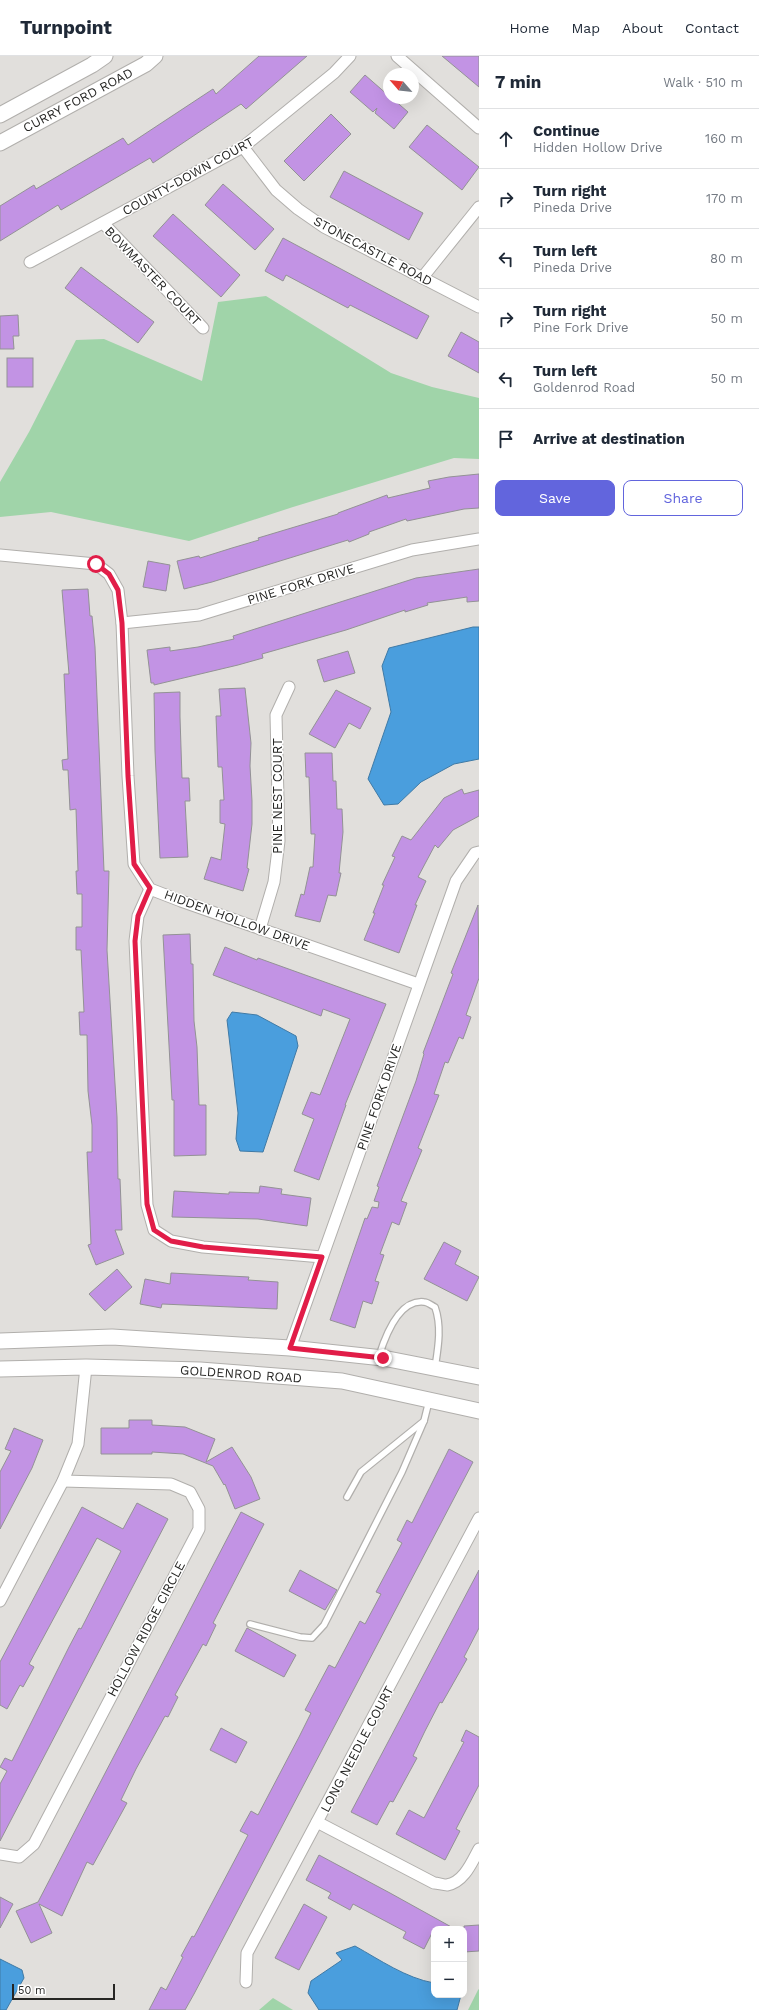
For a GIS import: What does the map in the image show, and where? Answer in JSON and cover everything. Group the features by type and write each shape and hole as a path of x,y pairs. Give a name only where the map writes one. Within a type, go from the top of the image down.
{"main road":[{"name":"CURRY FORD ROAD","path":"0,115 92,65 105,56"},
{"name":"CURRY FORD ROAD","path":"0,143 146,64 155,56"},
{"path":"0,1341 112,1338 290,1348 378,1358 479,1377"},
{"name":"GOLDENROD ROAD","path":"0,1369 86,1367 200,1370 342,1381 479,1411"}],"street":[{"name":"COUNTY-DOWN COURT","path":"30,262 243,147 329,78 350,56"},
{"path":"397,56 479,128"},
{"name":"STONECASTLE ROAD","path":"243,147 276,190 298,209 324,227 479,307"},
{"path":"422,278 479,207"},
{"name":"BOWMASTER COURT","path":"103,223 203,328"},
{"name":"PINE FORK DRIVE","path":"122,623 199,615 412,550 479,539"},
{"name":"HIDDEN HOLLOW DRIVE","path":"0,555 96,564 109,574 118,590 122,623 128,776 134,864 150,888 181,901 418,984"},
{"name":"PINE NEST COURT","path":"260,929 274,882 279,841 276,715 289,687"},
{"name":"PINE FORK DRIVE","path":"290,1348 418,984 456,881 476,853 479,852"},
{"path":"150,888 138,916 135,941 147,1204 154,1230 171,1241 203,1247 322,1257"},
{"path":"0,1601 63,1481 78,1444 86,1367"},
{"name":"HOLLOW RIDGE CIRCLE","path":"0,1854 19,1857 34,1844 199,1529 199,1509 190,1492 171,1484 63,1481"},
{"name":"LONG NEEDLE COURT","path":"246,1982 247,1953 479,1518"},
{"path":"317,1822 434,1883 447,1885 460,1879 470,1866 479,1849"}],"lane":[{"path":"378,1358 389,1330 404,1310 412,1304 425,1302 435,1307 439,1318 438,1350 435,1369"},
{"path":"250,1624 300,1637 312,1638 324,1625 402,1472 424,1421 429,1400"},
{"path":"346,1497 361,1472 424,1421"}],"green space":[{"path":"266,296 391,373 432,387 479,398 479,459 454,458 293,507 189,541 51,512 0,517 0,482 29,432 76,340 104,339 202,381 218,302"},
{"path":"479,1989 479,2010 468,2010 478,1990"},
{"path":"273,1998 293,2010 259,2010"}],"water":[{"path":"473,627 479,627 479,759 454,764 421,782 398,804 384,805 368,779 391,712 382,666 389,648"},
{"path":"232,1012 257,1015 296,1036 298,1046 263,1152 240,1151 236,1139 238,1113 227,1020"},
{"path":"355,1946 403,1973 431,1982 431,1998 460,1998 457,2010 319,2010 308,1993 311,1981 342,1960 336,1953"},
{"path":"0,1959 22,1970 24,1978 6,2010 0,2010"}],"building":[{"path":"259,56 307,56 246,109 241,104 153,163 150,158 61,210 58,205 0,241 0,206 34,185 36,189 123,138 128,145 213,89 216,94"},
{"path":"442,56 479,56 479,87"},
{"path":"365,75 383,91 383,104 399,104 408,112 394,129 375,113 377,108 373,112 350,92"},
{"path":"331,114 351,134 304,181 284,161"},
{"path":"427,125 479,167 462,190 409,147"},
{"path":"344,171 423,213 409,240 330,197"},
{"path":"223,184 274,229 255,250 205,205"},
{"path":"173,214 240,275 221,297 153,236"},
{"path":"283,238 429,316 417,339 350,305 348,308 286,275 283,281 265,271"},
{"path":"81,267 154,322 138,343 65,288"},
{"path":"18,315 19,336 13,336 14,349 0,349 0,316"},
{"path":"461,332 479,342 479,373 448,356"},
{"path":"7,358 33,358 33,387 7,387"},
{"path":"479,474 479,508 464,509 407,521 406,519 369,532 369,534 349,542 348,540 212,582 184,589 177,561 199,556 200,558 259,540 258,538 338,514 387,495 388,498 430,488 428,481"},
{"path":"148,561 170,565 166,591 143,587"},
{"path":"479,569 479,601 467,602 467,597 427,603 428,605 405,612 405,610 346,630 262,654 263,658 154,685 154,683 151,683 147,650 170,647 170,651 198,647 234,639 233,636 416,578"},
{"path":"88,589 90,616 92,616 95,647 104,871 109,871 107,950 117,1117 118,1179 120,1179 122,1230 115,1230 124,1254 96,1265 88,1245 91,1244 87,1152 92,1152 92,1125 88,1091 87,1035 80,1035 79,1012 84,1012 81,950 76,950 76,927 82,927 82,894 77,894 76,871 78,871 76,809 70,810 68,770 63,770 62,760 68,759 64,674 69,674 62,590"},
{"path":"348,651 355,673 324,682 317,660"},
{"path":"245,688 251,743 250,766 252,824 247,868 249,869 243,891 204,879 211,857 221,860 225,824 220,823 220,800 224,800 222,767 218,767 216,716 221,716 219,689"},
{"path":"336,690 371,708 360,729 349,723 335,748 309,734"},
{"path":"180,692 182,778 189,778 190,801 185,801 188,857 160,858 154,693"},
{"path":"305,753 332,753 333,781 336,781 337,809 342,809 343,832 339,873 341,873 336,896 328,895 320,922 295,916 301,894 304,895 310,867 313,867 315,834 311,834 309,777 306,777"},
{"path":"462,789 464,794 479,790 479,816 453,830 438,848 435,845 418,877 426,881 415,905 417,905 399,953 364,940 375,913 373,913 384,885 382,885 395,857 392,856 402,836 411,840 444,798"},
{"path":"478,905 479,978 466,1015 471,1017 463,1039 459,1037 448,1063 445,1062 434,1094 439,1095 418,1148 422,1150 401,1201 407,1203 399,1225 392,1222 380,1254 384,1255 375,1281 379,1282 372,1304 363,1301 355,1328 330,1320 365,1218 367,1219 372,1207 378,1208 379,1202 374,1201 379,1187 377,1186 416,1081 424,1054 423,1053 453,974 451,973"},
{"path":"190,934 191,964 193,964 194,1021 197,1047 199,1105 206,1105 206,1155 174,1156 174,1100 172,1100 163,935"},
{"path":"225,947 257,960 258,958 386,1004 345,1105 319,1180 294,1171 314,1119 302,1114 311,1092 320,1095 350,1019 323,1009 321,1016 213,975"},
{"path":"260,1186 282,1189 281,1194 311,1198 307,1226 258,1219 172,1217 174,1191 229,1194 229,1192 259,1193"},
{"path":"444,1242 461,1251 455,1264 479,1277 467,1301 424,1279"},
{"path":"117,1269 132,1287 105,1311 89,1294"},
{"path":"171,1273 249,1277 248,1280 278,1282 277,1309 162,1304 161,1308 140,1304 145,1279 170,1284"},
{"path":"129,1420 152,1420 152,1425 185,1427 215,1439 206,1462 232,1447 251,1477 260,1499 235,1509 225,1484 224,1485 213,1466 183,1454 152,1452 152,1454 101,1454 101,1428 129,1428"},
{"path":"14,1428 43,1440 32,1468 0,1529 0,1472 11,1451 5,1449"},
{"path":"449,1449 473,1462 194,1994 185,2010 149,2010 161,1987 166,1990 183,1957 181,1956 192,1936 194,1937 248,1835 240,1831 251,1811 258,1815 311,1713 305,1710 329,1665 335,1668 360,1621 365,1624 381,1594 376,1592 402,1543 397,1540 407,1520 412,1523"},
{"path":"137,1503 168,1519 0,1841 0,1784 7,1771 0,1767 5,1758 12,1761 69,1647 79,1628 81,1629 121,1551 97,1538 29,1664 34,1667 23,1687 20,1685 7,1709 0,1705 0,1662 82,1507 123,1529"},
{"path":"241,1512 264,1524 213,1623 216,1625 206,1646 203,1644 175,1695 178,1697 168,1717 165,1716 136,1769 121,1800 127,1803 93,1865 87,1862 62,1916 39,1904 52,1933 31,1943 16,1911 38,1902"},
{"path":"300,1570 337,1590 325,1610 289,1591"},
{"path":"479,1570 479,1628 464,1657 467,1659 442,1703 440,1702 413,1756 417,1758 393,1802 390,1801 377,1825 351,1812"},
{"path":"247,1628 296,1655 284,1677 235,1651"},
{"path":"221,1728 247,1742 236,1763 210,1750"},
{"path":"466,1730 479,1737 479,1785 456,1829 460,1831 445,1860 396,1834 409,1810 424,1818 464,1742 461,1741"},
{"path":"319,1855 450,1926 431,1926 431,1935 424,1949 403,1938 406,1932 353,1904 350,1910 328,1898 331,1893 306,1880"},
{"path":"0,1897 13,1904 0,1928"},
{"path":"304,1904 327,1917 299,1970 275,1958"},
{"path":"479,1925 479,1951 467,1952 467,1926 464,1926"}],"route":[{"path":"96,564 109,574 118,590 122,623 128,776 134,864 150,888 138,916 135,941 147,1204 154,1230 171,1241 203,1247 322,1257 290,1348 383,1358"}]}
